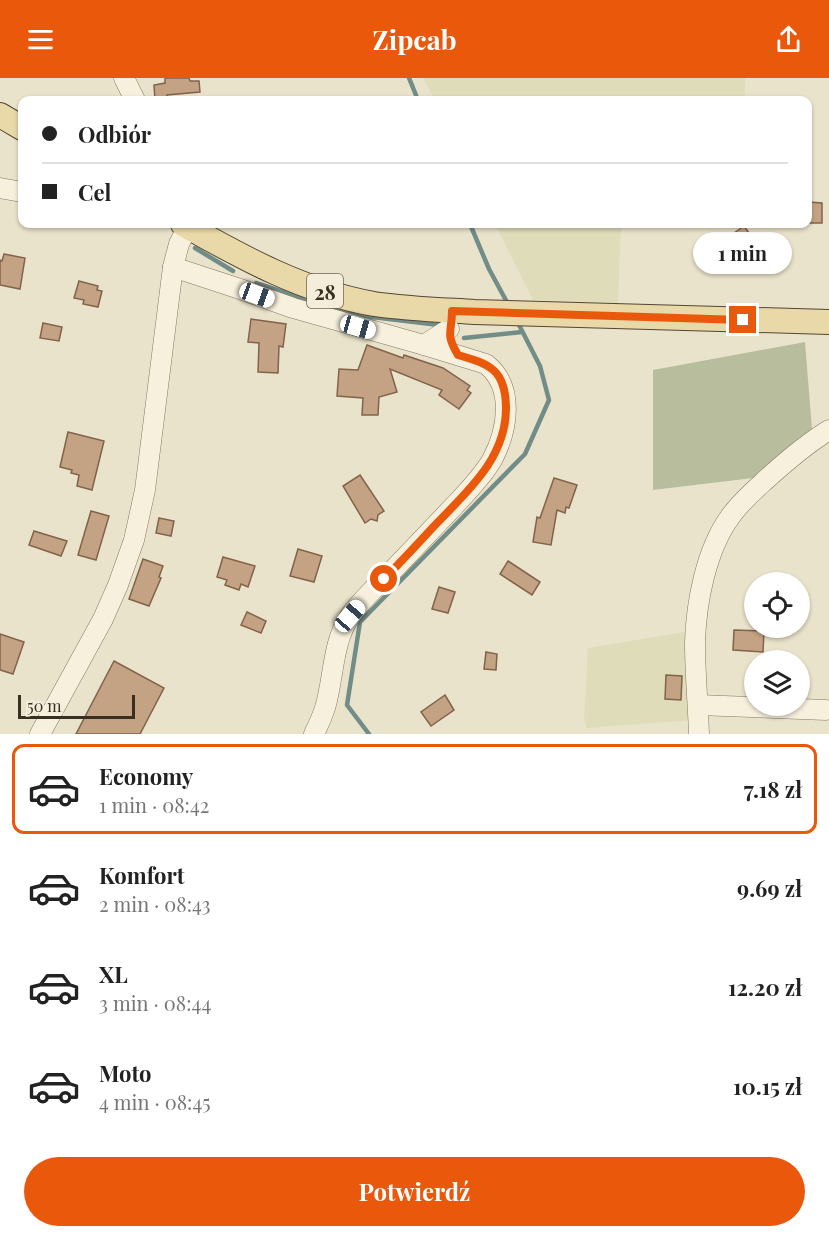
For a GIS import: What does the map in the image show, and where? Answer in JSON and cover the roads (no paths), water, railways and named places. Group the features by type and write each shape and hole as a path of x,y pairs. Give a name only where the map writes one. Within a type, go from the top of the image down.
{"main road":[{"path":"0,115 18,126"},
{"name":"28","path":"191,228 252,262 306,285 363,301 459,317 545,314 622,322 829,322"}],"street":[{"path":"124,78 133,96"},
{"path":"0,188 18,191"},
{"path":"40,734 103,619 134,540 145,490 173,267 185,228"},
{"path":"240,289 252,262"},
{"path":"173,267 292,308 486,364 493,370 503,387 506,412 504,428 491,462 473,485 350,616 339,639 325,708 314,734"},
{"path":"424,345 459,317"},
{"path":"459,317 451,341 466,358"},
{"path":"699,734 696,627 705,572 718,537 729,518 755,489 829,430"},
{"path":"698,705 826,710"}],"waterway":[{"path":"409,78 416,96"},
{"path":"472,228 489,269 509,306"},
{"path":"195,248 233,271"},
{"path":"256,283 348,313 439,325"},
{"path":"369,734 347,705 360,622 525,454 549,400 540,366 517,321"},
{"path":"464,338 522,332"}]}
